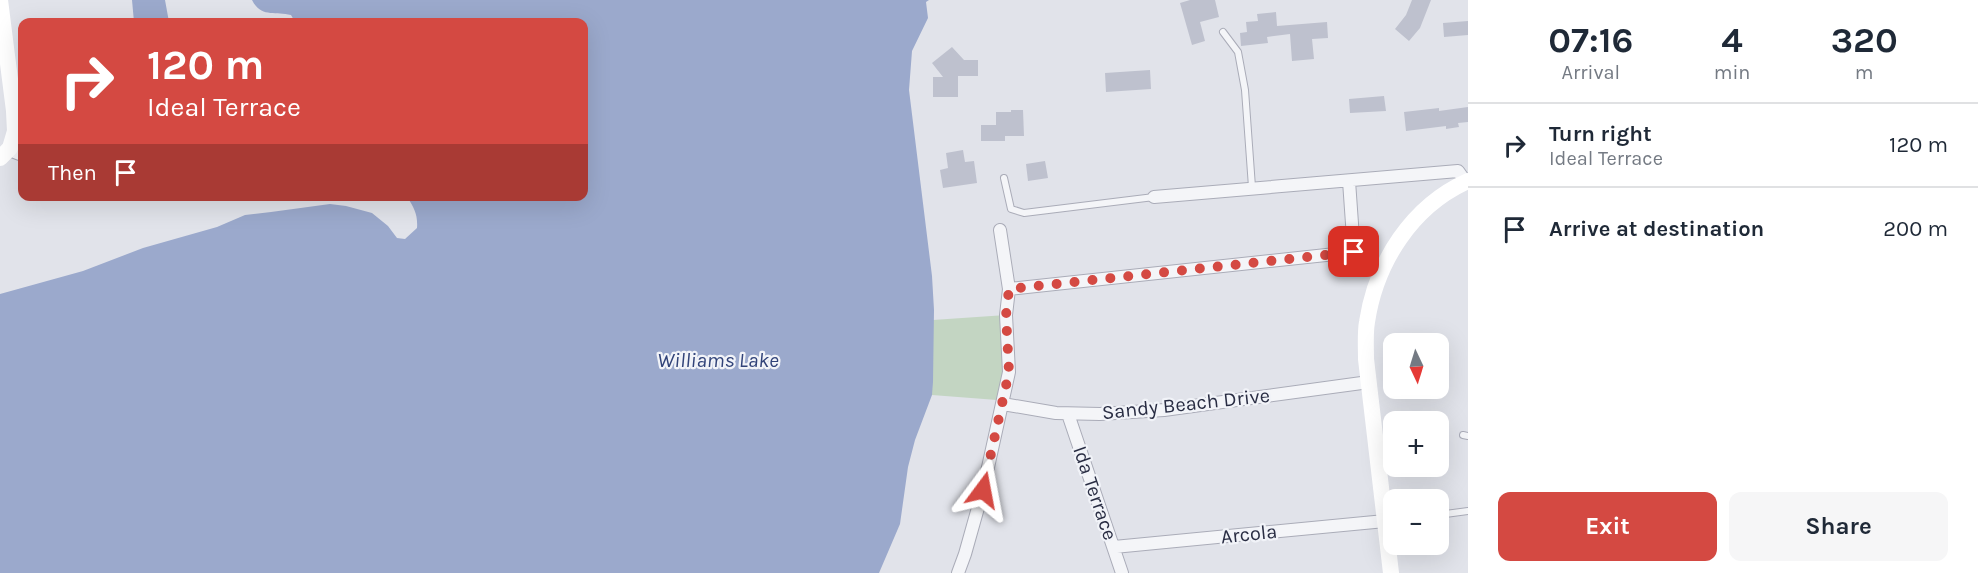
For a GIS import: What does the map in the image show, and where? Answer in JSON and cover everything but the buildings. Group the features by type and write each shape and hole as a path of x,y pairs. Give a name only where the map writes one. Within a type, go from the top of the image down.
{"main road":[{"path":"0,0 14,111 14,136 10,154"},
{"path":"1385,489 1366,359 1366,323 1380,272 1401,235 1430,205 1467,181"},
{"path":"1390,555 1391,573"}],"street":[{"path":"1154,196 1458,171 1467,181"},
{"path":"1349,181 1354,252"},
{"path":"958,573 983,490 1009,372 1006,315 1009,289 1000,230"},
{"path":"1009,289 1354,252 1380,272"},
{"name":"Sandy Beach Drive","path":"1003,404 1056,413 1100,414 1164,410 1369,382"},
{"name":"Ida Terrace","path":"1068,414 1122,573"},
{"name":"Arcola","path":"1114,547 1383,521"}],"lane":[{"path":"1223,32 1238,52 1245,90 1252,187"},
{"path":"1004,178 1011,209 1024,213 1154,196"},
{"path":"1449,514 1468,511"}],"green space":[{"path":"1006,315 1009,372 997,400 932,395 933,320"}],"water":[{"path":"132,0 165,0 168,18 134,18"},
{"name":"Williams Lake","path":"252,0 929,0 926,2 928,18 912,51 909,90 932,276 934,310 932,395 915,440 908,467 900,524 879,573 0,573 0,294 83,271 143,248 217,227 245,215 330,204 346,206 372,213 388,226 397,238 405,239 417,228 415,211 410,201 588,201 588,18 293,18 291,15 264,12"}],"route":[{"path":"983,490 1009,372 1006,315 1009,289 1354,252"}]}
